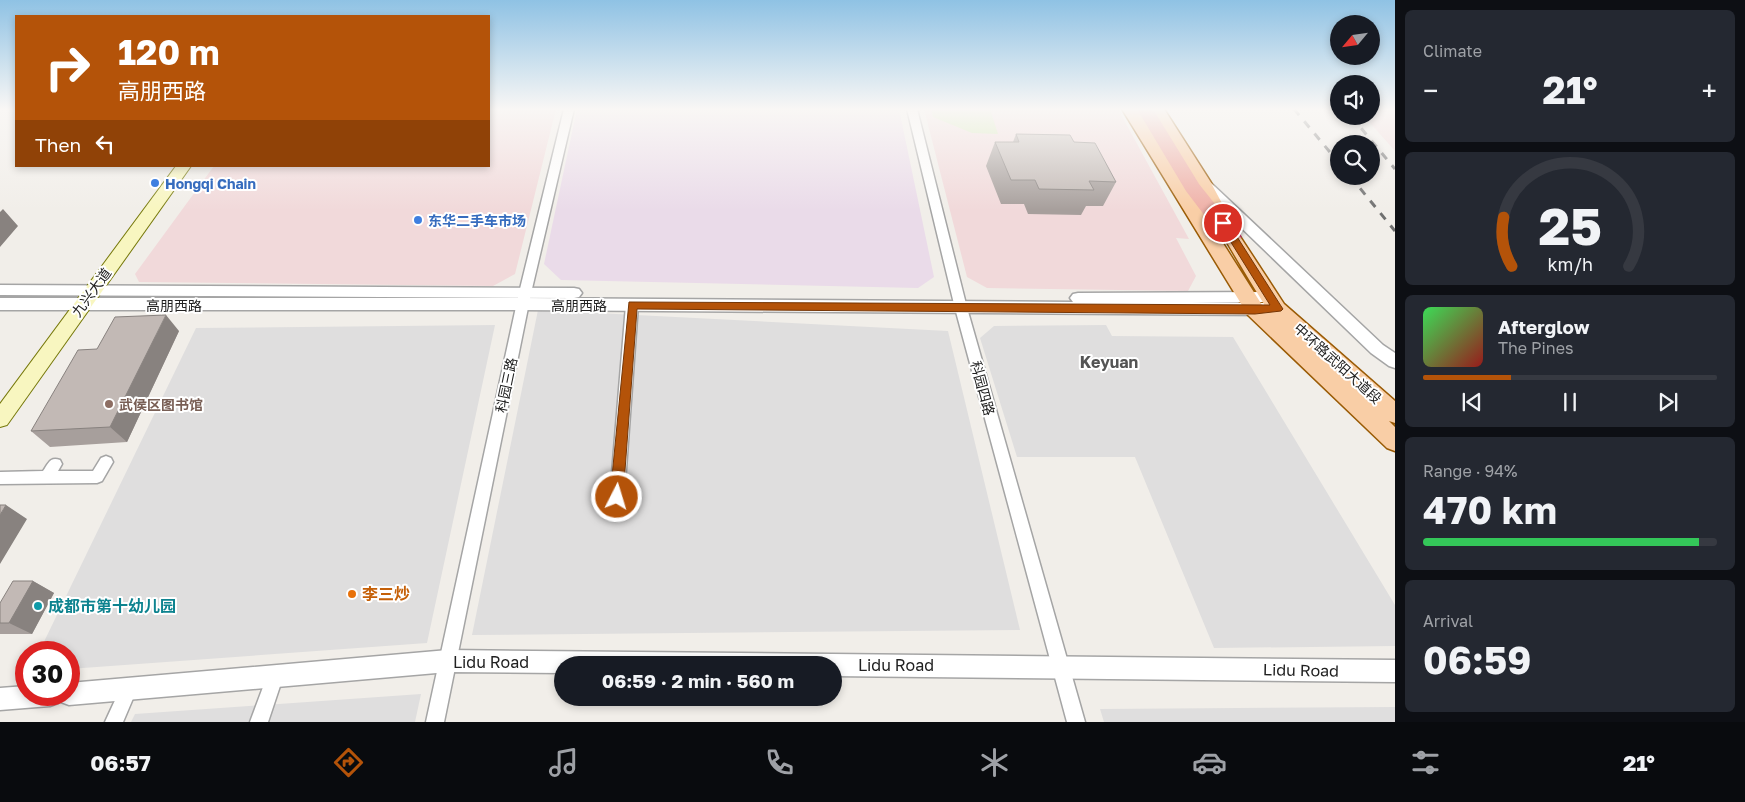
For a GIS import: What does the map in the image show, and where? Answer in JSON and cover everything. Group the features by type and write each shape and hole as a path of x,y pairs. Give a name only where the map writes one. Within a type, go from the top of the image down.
{"highway":[{"path":"1168,143 1231,237"}],"main road":[{"path":"1153,143 1262,303"},
{"path":"1174,143 1196,184"},
{"name":"九兴大道","path":"0,419 81,305 183,167"},
{"name":"中环路武阳大道段","path":"1231,237 1262,303 1395,441"},
{"name":"中环路武阳大道段","path":"1262,303 1395,414"}],"street":[{"name":"科园三路","path":"436,722 523,299 561,143"},
{"name":"科园四路","path":"920,143 960,303 1076,722"},
{"path":"1196,184 1377,349 1395,362"},
{"name":"高朋西路","path":"0,290 92,290 523,299 960,303"},
{"name":"高朋西路","path":"0,304 81,305 523,299 632,305 1262,303"},
{"path":"617,497 632,305"},
{"path":"0,478 97,477 106,462"},
{"path":"47,478 55,464"},
{"name":"Lidu Road","path":"80,693 448,661 1395,671"},
{"path":"259,722 275,677"},
{"path":"114,722 129,689"},
{"path":"0,699 15,698"}],"shaded area":[{"name":"东华二手车市场","path":"490,143 548,143 515,274 493,286 139,282 135,274 213,167 490,167"},
{"path":"570,143 906,143 934,277 918,288 561,280 544,264"},
{"path":"933,143 1136,143 1189,239 1176,238 1196,276 1188,291 987,288 967,277"},
{"path":"1388,143 1395,143 1395,151"},
{"path":"538,310 948,331 1020,630 472,635"},
{"path":"495,325 427,643 80,668 80,641 44,641 196,328"},
{"path":"1106,325 1112,336 1233,337 1395,605 1395,646 1214,648 1135,457 1017,457 980,338 994,326"},
{"path":"421,694 415,722 131,722 135,714"},
{"path":"1395,707 1395,722 1104,722 1100,709"}],"building":[{"path":"995,143 1095,143 1116,182 1089,181 1094,190 1039,189 1035,180 1011,180"},
{"path":"166,315 110,427 31,431 78,350 97,349 115,317"},
{"path":"0,505 6,505 0,515"},
{"path":"13,581 33,581 9,623 0,623 0,603"}],"railway":[{"path":"1322,143 1330,152"},
{"path":"1373,143 1395,169"},
{"path":"1357,185 1395,231"}],"place":[{"name":"Hongqi Chain","path":"155,183"},
{"name":"东华二手车市场","path":"418,220"},
{"name":"武侯区图书馆","path":"109,404"},
{"name":"李三炒","path":"352,594"},
{"name":"成都市第十幼儿园","path":"38,606"}],"district":[{"name":"Keyuan","path":"1109,362"}],"route":[{"path":"617,497 632,305 1277,309 1223,223"}]}
